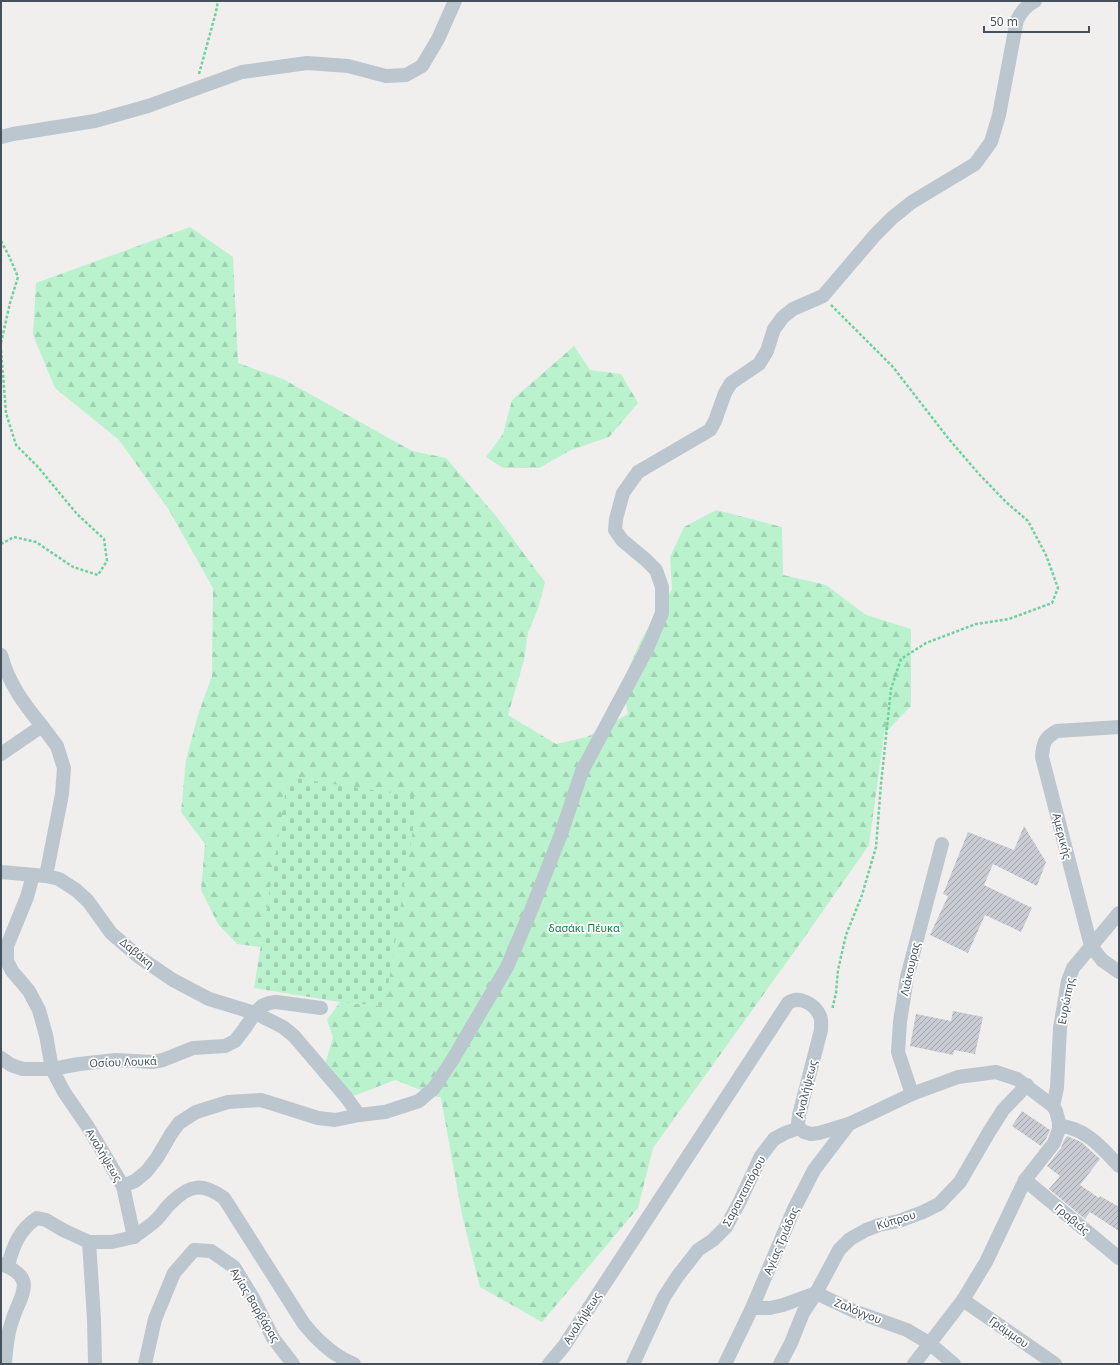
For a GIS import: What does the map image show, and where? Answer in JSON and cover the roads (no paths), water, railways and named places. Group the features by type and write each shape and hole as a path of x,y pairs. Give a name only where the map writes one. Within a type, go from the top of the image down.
{"street":[{"path":"1,137 95,121 148,106 242,72 307,63 348,66 386,76 406,75 422,66 438,39 455,1"},
{"path":"123,1186 135,1181 146,1172 157,1158 179,1122 196,1112 228,1102 261,1100 318,1118 335,1120 385,1112 419,1101 434,1088 453,1060 507,967 561,834 582,771 647,649 662,613 662,587 656,570 622,540 615,530 616,519 623,493 638,472 710,430 715,421 725,393 731,383 758,364 767,351 774,329 783,317 793,309 823,296 875,235 892,218 912,202 975,164 991,142 997,122 1017,20 1021,13 1035,1"},
{"name":"Αναλήψεως","path":"1,655 6,672 24,703 57,746 64,768 62,794 40,876 27,897 7,946 7,961 12,971 29,991 39,1010 46,1035 52,1069 64,1092 123,1186 134,1237"},
{"path":"1,754 42,726"},
{"name":"Αμερικής","path":"1091,946 1042,757 1043,745 1048,736 1057,731 1119,727"},
{"name":"Λιάκουρας","path":"912,1094 898,1052 900,1022 906,977 942,844"},
{"path":"1,872 40,876"},
{"name":"Δαβάκη","path":"40,876 59,880 76,890 88,901 111,933 139,957 173,980 209,999 255,1013 283,1027 294,1036 346,1097 359,1115"},
{"name":"Ευρώπης","path":"1053,1106 1056,1088 1060,1028 1068,982 1073,968 1119,913"},
{"path":"1091,946 1102,960 1119,972"},
{"name":"Αναλήψεως","path":"548,1364 564,1346 788,1003 792,1000 804,1000 820,1017 821,1030 798,1122 799,1128 804,1132 811,1134 849,1124 912,1094 958,1076 987,1072 1006,1074 1017,1079 1027,1085 1053,1106"},
{"path":"255,1013 262,1006 276,1002 321,1008"},
{"name":"Οσίου Λουκά","path":"1,1058 11,1065 23,1069 52,1069 116,1060 152,1062 163,1060 193,1048 225,1046 235,1041 255,1013"},
{"name":"Κύπρου","path":"780,1364 804,1313 816,1294 838,1250 850,1239 872,1228 899,1221 924,1212 939,1204 960,1182 1003,1110 1027,1085"},
{"path":"914,1364 964,1300 986,1262 1025,1180 1058,1136 1060,1126 1058,1116 1053,1106"},
{"name":"Αγίας Τριάδας","path":"725,1364 752,1308 794,1209 814,1170 849,1124"},
{"path":"1060,1126 1069,1127 1086,1134 1119,1166"},
{"name":"Σαρανταπόρου","path":"633,1364 664,1297 698,1250 713,1240 726,1228 761,1156 774,1139 799,1128"},
{"name":"Γραβιάς","path":"1025,1180 1119,1258"},
{"path":"4,1364 7,1335 24,1291 24,1282 18,1273 4,1265 21,1232 28,1224 37,1218 46,1220 89,1242 112,1242 134,1237 154,1222 172,1201 190,1188 201,1188 215,1191 224,1198 304,1324 314,1336 338,1357 354,1364"},
{"path":"89,1242 94,1319 95,1364"},
{"name":"Αγίας Βαρβάρας","path":"145,1364 155,1319 174,1273 194,1250 211,1251 234,1267 253,1298 273,1338 293,1364"},
{"path":"752,1308 770,1308 816,1294"},
{"name":"Ζαλόγγου","path":"816,1294 907,1330 929,1343 954,1364"},
{"name":"Γράμμου","path":"964,1300 1055,1364"}],"park label":[{"name":"δασάκι Πέυκα","path":"584,928"}]}
